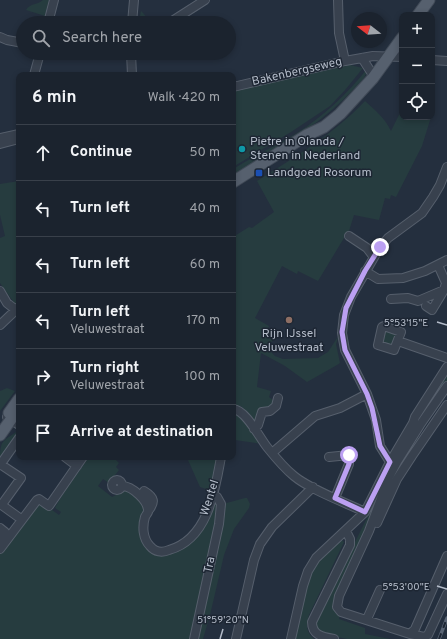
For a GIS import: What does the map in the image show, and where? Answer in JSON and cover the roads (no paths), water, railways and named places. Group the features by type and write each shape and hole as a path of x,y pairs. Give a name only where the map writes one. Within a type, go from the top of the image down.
{"main road":[{"path":"420,12 429,0"},
{"path":"236,181 324,127 349,105 373,78 399,38"},
{"path":"312,133 360,87 371,72 399,42"},
{"path":"9,421 16,406"},
{"path":"0,435 16,412"}],"street":[{"path":"50,16 54,0"},
{"path":"133,16 134,0"},
{"path":"180,16 205,0"},
{"path":"338,0 339,33 345,61"},
{"path":"0,37 16,42"},
{"name":"Bakenbergseweg","path":"236,86 345,61 362,58 399,56"},
{"path":"362,58 371,72"},
{"path":"35,72 38,60"},
{"path":"131,60 132,72"},
{"path":"435,60 447,62"},
{"path":"0,138 16,135"},
{"path":"0,144 16,136"},
{"path":"390,462 380,446 376,420 367,394 345,350 342,326 346,308 373,256 388,238 422,213 440,185 447,167"},
{"path":"349,236 367,248 373,256"},
{"path":"365,271 378,279 385,280 403,278 417,274 447,260"},
{"path":"426,306 432,310 444,290 446,283 438,265"},
{"path":"391,299 408,298 418,301 444,290"},
{"path":"0,291 7,303 16,308"},
{"path":"0,325 16,310"},
{"path":"398,341 447,358"},
{"path":"447,366 415,417 390,462 362,554 339,596 337,607 341,612 424,637 428,635 447,594"},
{"path":"291,639 304,581 308,571 316,559 365,512 386,475 447,386"},
{"path":"272,453 315,416 340,408 367,394"},
{"path":"254,429 258,425 262,412 270,411 276,406 278,398"},
{"path":"366,538 372,533 401,474 447,405"},
{"path":"236,410 242,413 272,453 295,477 365,512"},
{"path":"16,442 0,464 21,478 3,503 3,506 21,519"},
{"path":"329,457 349,455 349,464 335,498"},
{"path":"69,460 77,466"},
{"path":"0,549 21,519 39,499 49,506 81,460"},
{"name":"Wentel","path":"148,512 144,522 144,532 146,540 152,549 161,552 175,549 192,536 205,517 220,460"},
{"path":"122,486 131,488 143,498 148,512"},
{"path":"236,639 254,560 260,544 272,527 313,487"},
{"path":"144,490 148,493 153,502 148,512"},
{"name":"Tra","path":"194,639 219,524 221,504 218,497 212,494"},
{"path":"0,528 5,532 0,538"},
{"path":"334,639 318,635 313,630 312,622 350,545 350,539 346,531"},
{"path":"410,634 415,629 447,556"},
{"path":"367,620 380,590"},
{"path":"437,616 443,615 447,605"}],"railway":[{"path":"439,639 447,618"}],"place":[{"name":"Pietre in Olanda / Stenen in Nederland","path":"242,149"},
{"name":"Landgoed Rosorum","path":"259,173"},
{"name":"Rijn IJssel Veluwestraat","path":"289,320"}]}
